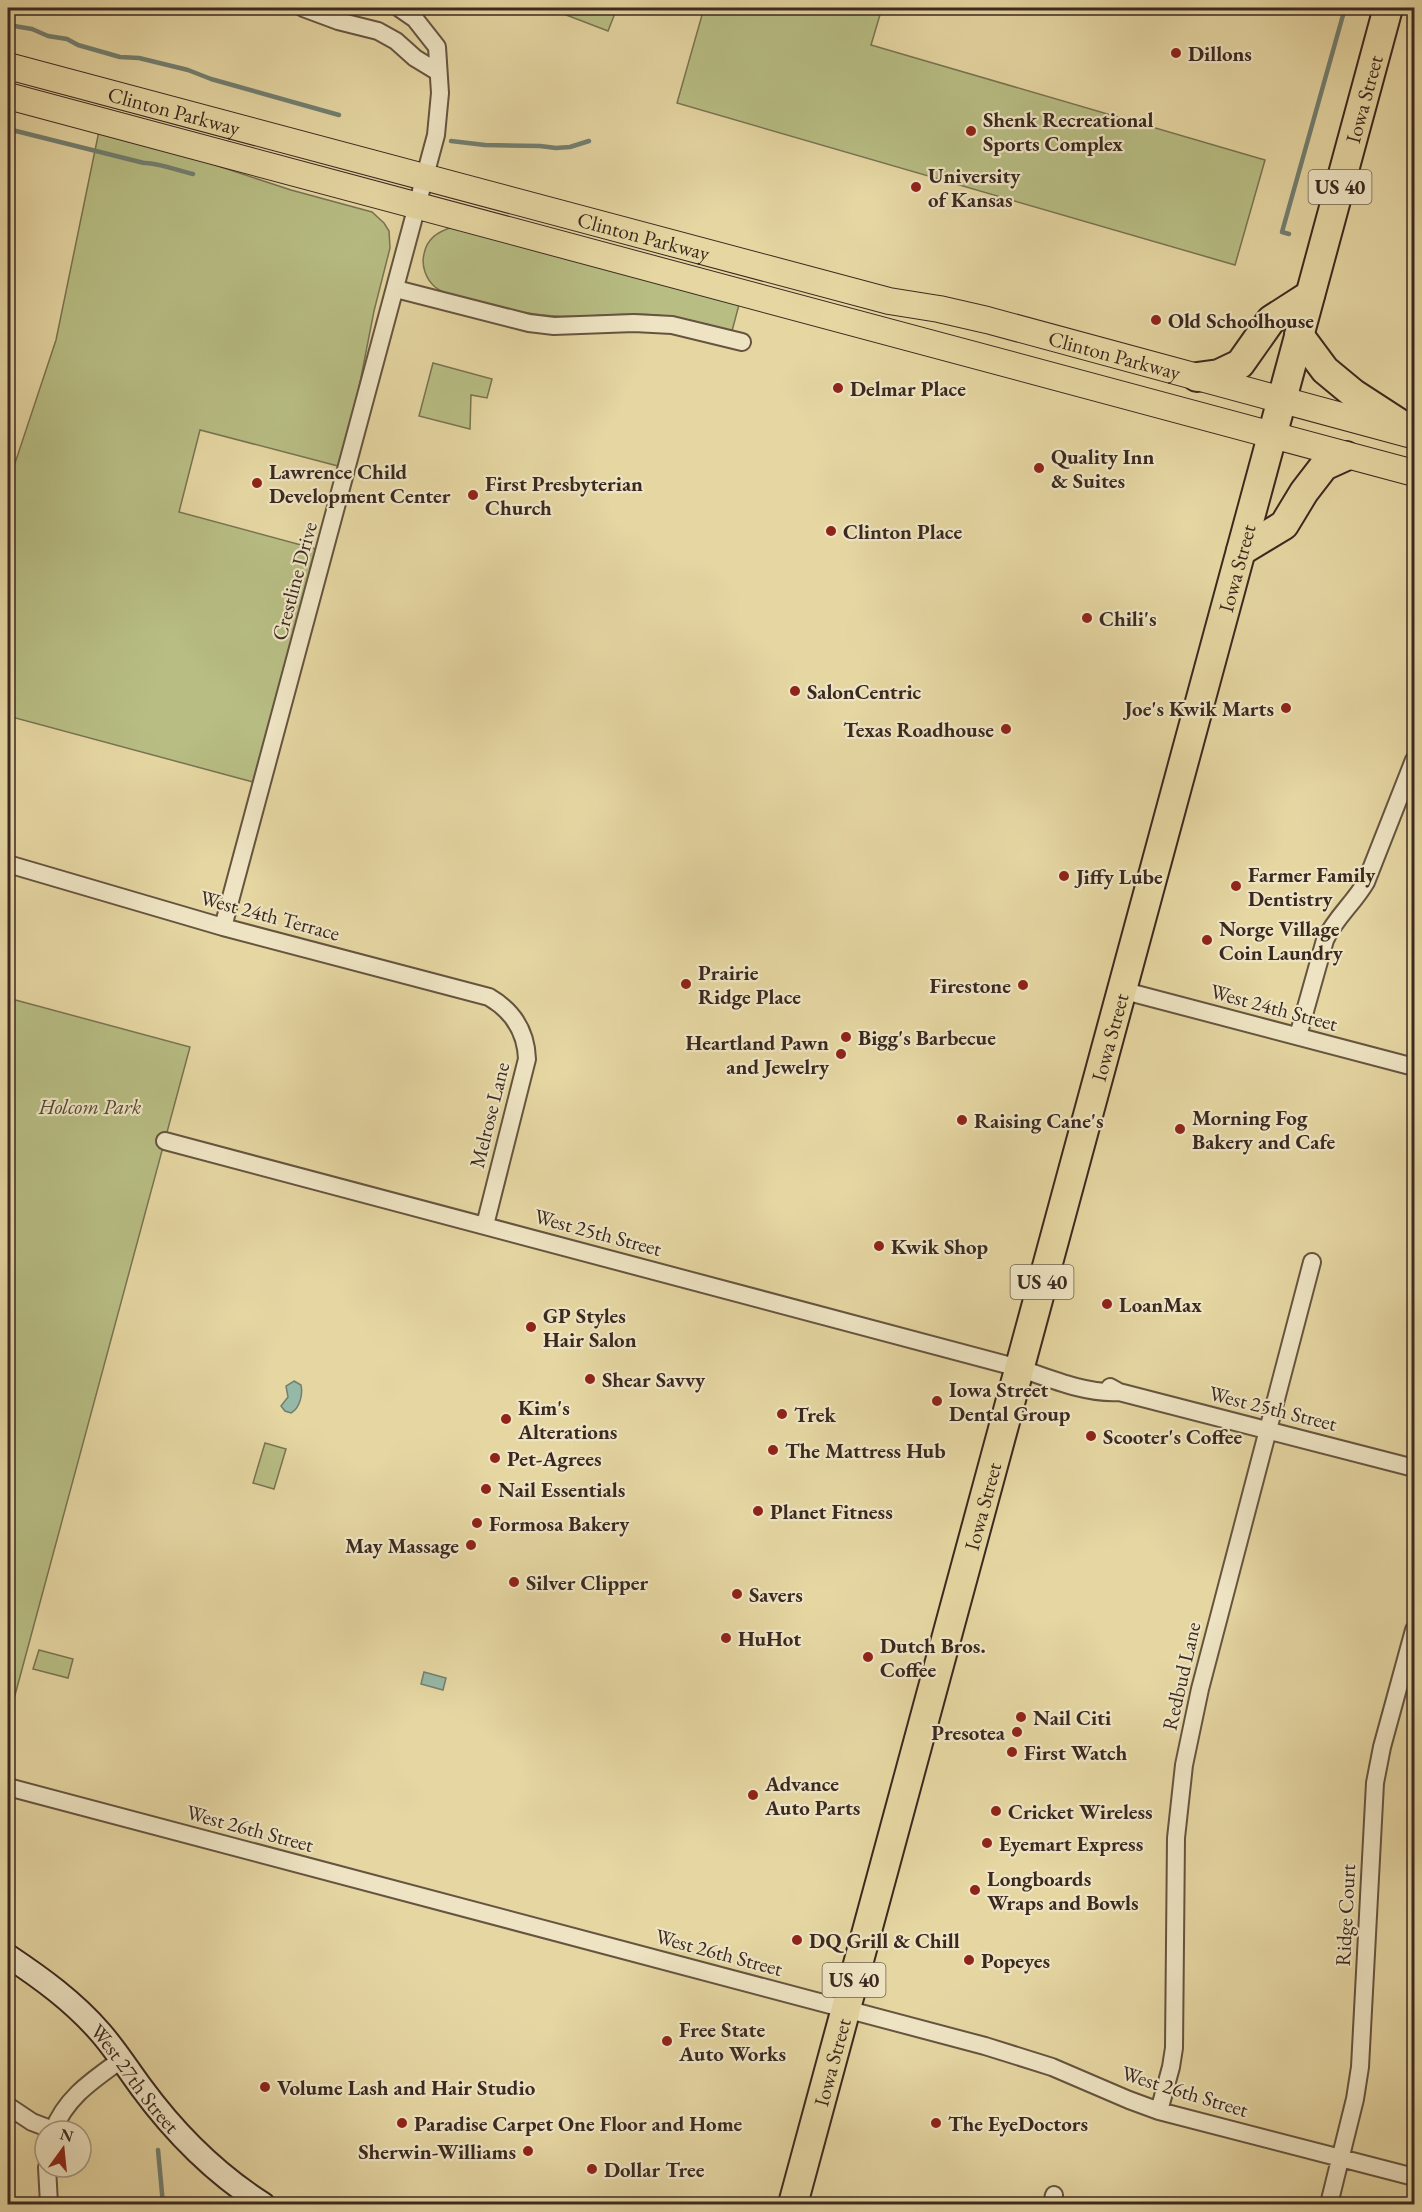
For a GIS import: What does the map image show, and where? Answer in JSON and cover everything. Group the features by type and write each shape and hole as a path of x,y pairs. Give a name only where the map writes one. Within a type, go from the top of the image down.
{"highway":[{"name":"Iowa Street","path":"793,2205 1388,8"},
{"path":"1197,377 1219,374 1240,364 1271,320 1310,295"},
{"path":"1299,335 1325,370 1362,399 1414,434"},
{"path":"1241,551 1284,525 1304,492 1324,466 1346,456"}],"main road":[{"name":"Clinton Parkway","path":"8,66 889,301 971,316 1414,434"},
{"name":"Clinton Parkway","path":"8,96 1414,473"}],"street":[{"path":"303,8 338,21 378,31 396,41 415,58 438,72"},
{"name":"Crestline Drive","path":"223,927 426,177 438,116 440,93 437,47 415,19 399,8"},
{"path":"396,289 530,323 582,326 633,323 672,325 742,342"},
{"path":"1298,1036 1325,940 1329,931 1357,897 1366,882 1414,760"},
{"name":"West 24th Terrace","path":"8,864 223,927 489,997 515,1018"},
{"name":"West 24th Street","path":"1121,990 1414,1067"},
{"name":"Melrose Lane","path":"484,1225 526,1068 526,1042 515,1018"},
{"name":"West 25th Street","path":"165,1141 1019,1368 1052,1370 1105,1384 1119,1392 1414,1468"},
{"name":"Redbud Lane","path":"1159,2110 1174,2048 1176,1838 1184,1765 1200,1689 1312,1262"},
{"name":"Ridge Court","path":"1329,2205 1360,2067 1375,1784 1382,1747 1414,1629"},
{"name":"West 26th Street","path":"8,1787 1027,2058 1159,2110 1414,2177"},
{"name":"West 27th Street","path":"8,1956 69,2001 98,2030 141,2087 190,2145 239,2188 263,2205"},
{"path":"58,2119 66,2104 80,2090 122,2059"},
{"path":"8,2106 33,2122"},
{"path":"48,2179 49,2205"}],"green space":[{"path":"548,8 617,8 608,31"},
{"name":"Shenk Recreational Sports Complex","path":"704,8 882,8 871,45 1265,160 1235,265 677,103"},
{"path":"99,131 163,148 291,190 372,212 389,231 390,248 374,311 355,408 338,466 200,430 179,512 316,549 253,782 8,716 8,484 56,340"},
{"path":"452,227 740,301 732,331 685,319 656,315 544,315 493,306 444,292 429,280 423,259 425,248 430,240"},
{"path":"433,363 492,379 487,398 471,395 470,429 419,416"},
{"name":"Holcom Park","path":"8,998 190,1047 8,1721"},
{"path":"265,1443 286,1449 274,1489 253,1483"},
{"path":"39,1650 73,1659 68,1678 33,1669"}],"shaded area":[{"path":"294,1381 301,1385 302,1392 299,1404 291,1413 285,1411 281,1406 288,1397 286,1386"},
{"path":"424,1672 446,1678 443,1690 421,1684"}],"waterway":[{"path":"1289,234 1282,232 1345,8"},
{"path":"8,25 32,29 48,36 67,39 78,45 120,57 139,58 188,70 211,79 339,115"},
{"path":"8,129 193,174"},
{"path":"451,141 556,148 570,147 589,141"},
{"path":"158,2150 163,2204"}],"place":[{"name":"Dillons","path":"1176,53"},
{"name":"Shenk Recreational Sports Complex","path":"971,131"},
{"name":"University of Kansas","path":"916,187"},
{"name":"Old Schoolhouse","path":"1156,320"},
{"name":"Delmar Place","path":"838,388"},
{"name":"Quality Inn & Suites","path":"1039,468"},
{"name":"Lawrence Child Development Center","path":"257,483"},
{"name":"First Presbyterian Church","path":"473,495"},
{"name":"Clinton Place","path":"831,531"},
{"name":"Chili's","path":"1087,618"},
{"name":"SalonCentric","path":"795,691"},
{"name":"Joe's Kwik Marts","path":"1286,708"},
{"name":"Texas Roadhouse","path":"1006,729"},
{"name":"Jiffy Lube","path":"1064,876"},
{"name":"Farmer Family Dentistry","path":"1236,886"},
{"name":"Norge Village Coin Laundry","path":"1207,940"},
{"name":"Prairie Ridge Place","path":"686,984"},
{"name":"Firestone","path":"1023,985"},
{"name":"Bigg's Barbecue","path":"846,1037"},
{"name":"Heartland Pawn and Jewelry","path":"841,1054"},
{"name":"Raising Cane's","path":"962,1120"},
{"name":"Morning Fog Bakery and Cafe","path":"1180,1129"},
{"name":"Kwik Shop","path":"879,1246"},
{"name":"LoanMax","path":"1107,1304"},
{"name":"GP Styles Hair Salon","path":"531,1327"},
{"name":"Shear Savvy","path":"590,1379"},
{"name":"Iowa Street Dental Group","path":"937,1401"},
{"name":"Trek","path":"782,1414"},
{"name":"Kim's Alterations","path":"506,1419"},
{"name":"Scooter's Coffee","path":"1091,1436"},
{"name":"The Mattress Hub","path":"773,1450"},
{"name":"Pet-Agrees","path":"495,1458"},
{"name":"Nail Essentials","path":"486,1489"},
{"name":"Planet Fitness","path":"758,1511"},
{"name":"Formosa Bakery","path":"477,1523"},
{"name":"May Massage","path":"471,1545"},
{"name":"Silver Clipper","path":"514,1582"},
{"name":"Savers","path":"737,1594"},
{"name":"HuHot","path":"726,1638"},
{"name":"Dutch Bros. Coffee","path":"868,1657"},
{"name":"Nail Citi","path":"1021,1717"},
{"name":"Presotea","path":"1017,1732"},
{"name":"First Watch","path":"1012,1752"},
{"name":"Advance Auto Parts","path":"753,1795"},
{"name":"Cricket Wireless","path":"996,1811"},
{"name":"Eyemart Express","path":"987,1843"},
{"name":"Longboards Wraps and Bowls","path":"975,1890"},
{"name":"DQ Grill & Chill","path":"797,1940"},
{"name":"Popeyes","path":"969,1960"},
{"name":"Free State Auto Works","path":"667,2041"},
{"name":"Volume Lash and Hair Studio","path":"265,2087"},
{"name":"Paradise Carpet One Floor and Home","path":"402,2123"},
{"name":"The EyeDoctors","path":"936,2123"},
{"name":"Sherwin-Williams","path":"528,2151"},
{"name":"Dollar Tree","path":"592,2169"}]}
